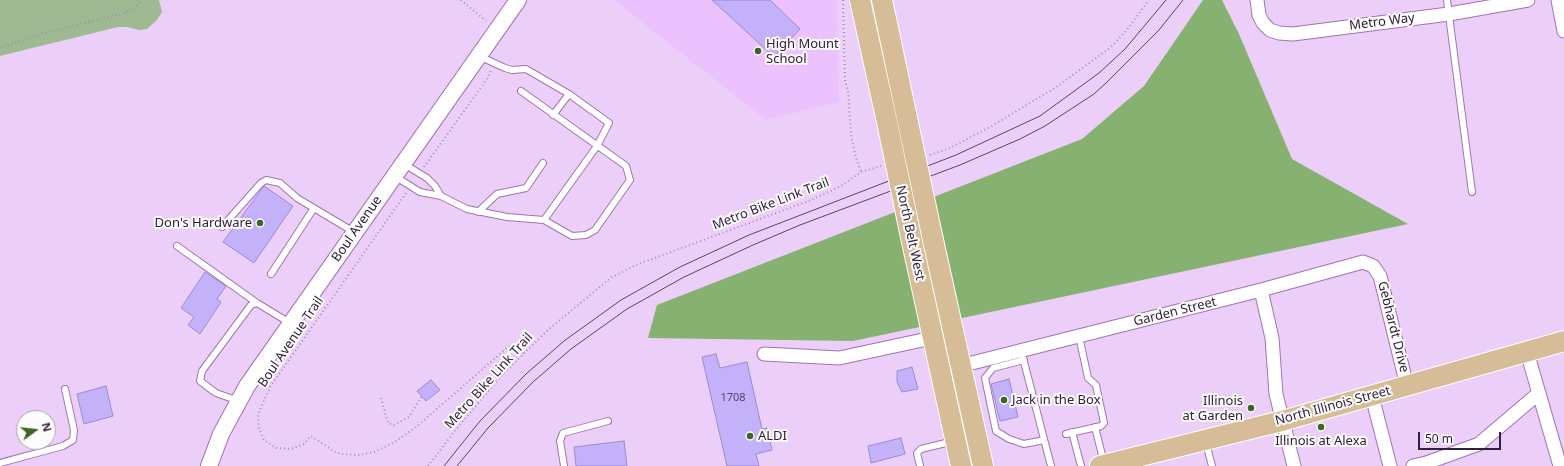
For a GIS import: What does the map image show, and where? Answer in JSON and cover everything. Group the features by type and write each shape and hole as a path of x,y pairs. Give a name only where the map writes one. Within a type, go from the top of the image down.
{"main road":[{"name":"North Belt West","path":"860,0 932,338 961,466"},
{"name":"North Belt West","path":"882,0 960,366 983,466"},
{"name":"North Illinois Street","path":"1102,466 1372,396 1564,341"}],"street":[{"name":"Boul Avenue","path":"209,466 221,434 239,401 290,324 518,0"},
{"name":"Metro Way","path":"1257,0 1259,15 1263,23 1270,30 1279,33 1293,34 1449,14 1528,0"},
{"path":"1558,0 1564,31"},
{"name":"Gebhardt Drive","path":"1261,290 1363,262 1373,266 1380,276 1408,386"},
{"path":"1261,290 1272,338 1276,394 1294,466"},
{"name":"Garden Street","path":"960,366 1023,355 1079,336 1261,290"},
{"path":"764,354 839,358 932,338"},
{"path":"1527,352 1560,466"},
{"path":"1413,466 1426,463 1479,444 1540,393"},
{"path":"1372,396 1392,466"}],"lane":[{"path":"1447,0 1472,192"},
{"path":"478,55 512,70 526,69 569,94 609,123 597,146 544,220"},
{"path":"398,169 411,186 420,192 442,196 467,209 506,217 544,220 572,236 586,235 595,230 630,180 626,166 521,91"},
{"path":"553,115 569,94"},
{"path":"478,212 497,194 526,188 543,162"},
{"path":"398,169 420,173 435,186 442,196"},
{"path":"222,227 261,183 266,180 280,183 314,208 354,232"},
{"path":"271,274 314,208"},
{"path":"177,246 257,303 290,324"},
{"path":"239,401 216,393 200,381 202,371 242,315 251,305 257,303"},
{"path":"1079,336 1088,378 1096,385 1104,423 1095,427 1069,433 1080,466"},
{"path":"1044,440 1024,444 1009,439 996,431 985,378 992,368 1023,355 1051,466"},
{"path":"0,463 63,446 73,440 74,430 65,389"},
{"path":"564,466 560,441 563,432 608,421"},
{"path":"1095,427 1102,466"},
{"path":"920,466 917,453 921,449 955,440"},
{"path":"1205,440 1212,466"}],"path":[{"path":"0,48 41,34 124,13 136,7 142,0"},
{"path":"461,0 498,29"},
{"path":"842,0 845,82 848,90 851,135 856,158 862,172"},
{"path":"926,156 944,150 985,130 1058,86 1111,47 1126,31 1149,0"},
{"path":"420,173 487,79 494,63"},
{"name":"Metro Bike Link Trail","path":"428,466 477,404 524,354 577,304 619,272 794,206 827,192 862,172 883,165"},
{"name":"Boul Avenue Trail","path":"411,186 270,387 258,414 259,430 264,440 276,448 291,449 304,444 311,436 335,452 342,454 360,455 374,452 393,443 415,428 508,347 516,346 524,354"},
{"path":"381,398 388,423 393,425 409,417 422,396"}],"shaded area":[{"name":"High Mount School","path":"614,0 837,0 839,102 766,120"}],"green space":[{"path":"0,0 159,0 162,12 157,20 147,29 139,30 127,27 118,27 0,56"},
{"path":"1203,0 1222,0 1239,34 1292,159 1408,224 853,341 648,338 657,305 1082,139 1144,86"}],"building":[{"name":"High Mount School","path":"712,0 770,0 800,29 774,57"},
{"path":"264,186 293,206 254,263 223,242"},
{"path":"205,272 226,286 217,299 221,302 200,334 188,325 194,317 181,308"},
{"path":"716,354 720,368 747,362 762,429 767,428 772,450 756,454 759,466 727,466 702,357"},
{"path":"912,367 918,389 902,392 897,382 897,371"},
{"name":"Jack in the Box","path":"1009,379 1018,417 1000,421 991,384"},
{"path":"431,380 440,390 426,401 417,391"},
{"path":"106,386 113,416 84,424 77,394"},
{"path":"901,438 905,454 871,463 868,446"},
{"path":"624,441 627,466 576,466 574,447"}],"tram line":[{"path":"444,466 480,421 526,374 564,341 621,300 680,267 749,235 956,155 1040,116 1099,73 1125,49 1166,0"},
{"path":"457,466 488,428 533,382 571,349 627,309 684,277 753,245 800,225 960,165 1020,139 1045,126 1094,94 1159,30 1183,0"}],"place":[{"name":"High Mount School","path":"758,51"},
{"name":"Don's Hardware","path":"260,223"},
{"name":"Jack in the Box","path":"1004,400"},
{"name":"Illinois at Garden","path":"1251,408"},
{"name":"Illinois at Alexa","path":"1321,427"},
{"name":"ALDI","path":"750,436"}]}
